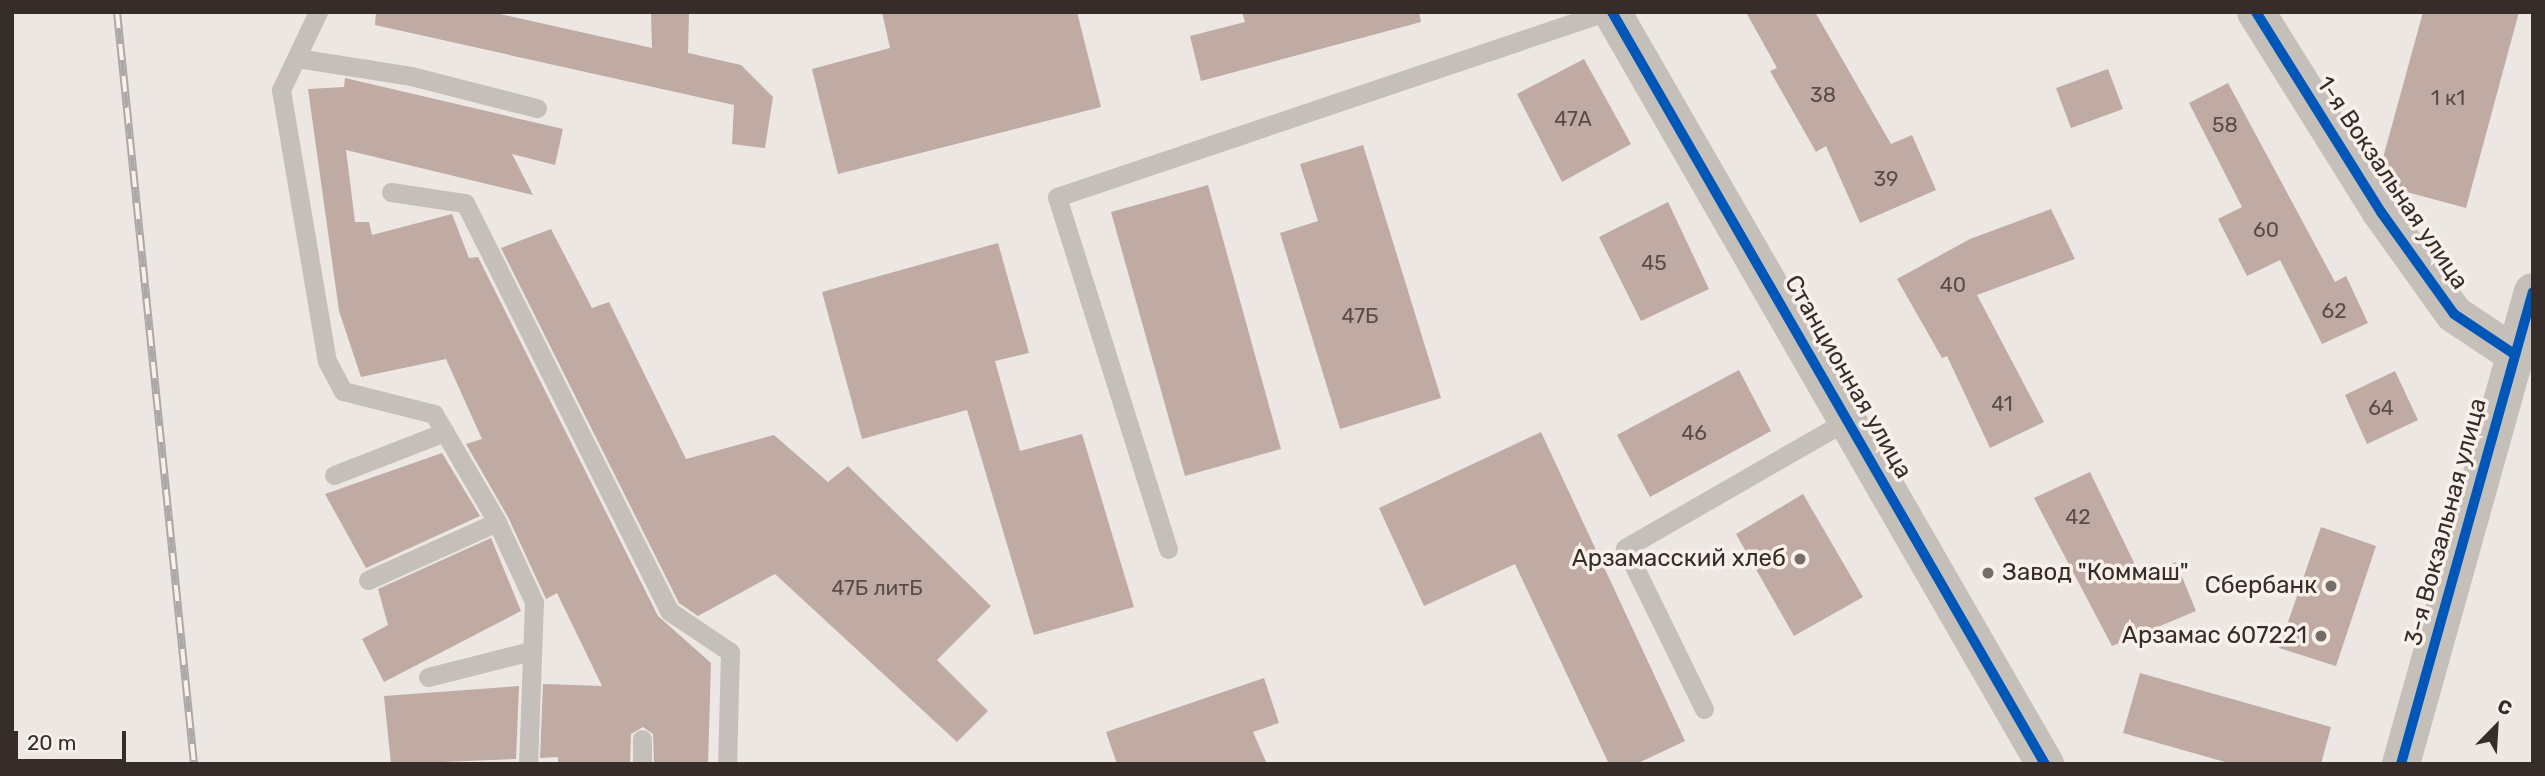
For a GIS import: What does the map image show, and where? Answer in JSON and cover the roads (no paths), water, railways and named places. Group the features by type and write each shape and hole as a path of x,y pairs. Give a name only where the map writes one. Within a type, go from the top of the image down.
{"street":[{"name":"Станционная улица","path":"1612,12 1849,419 2045,764"},
{"name":"1-я Вокзальная улица","path":"2256,12 2381,212 2454,314 2514,354"},
{"name":"3-я Вокзальная улица","path":"2401,764 2533,292"}],"lane":[{"path":"317,12 281,90 327,361 343,391 434,414 497,522 534,602 528,764"},
{"path":"1168,549 1057,197 1605,12"},
{"path":"297,58 411,76 537,108"},
{"path":"390,192 465,203 668,611 730,652 727,764"},
{"path":"1704,709 1625,548 1849,419"},
{"path":"334,475 445,432"},
{"path":"368,580 497,522"},
{"path":"428,677 531,651"},
{"path":"642,739 642,764"}],"railway":[{"path":"117,12 194,764"}],"place":[{"name":"Арзамасский хлеб","path":"1800,559"},
{"name":"Завод \"Коммаш\"","path":"1988,573"},
{"name":"Сбербанк","path":"2331,586"},
{"name":"Арзамас 607221","path":"2321,636"}]}
